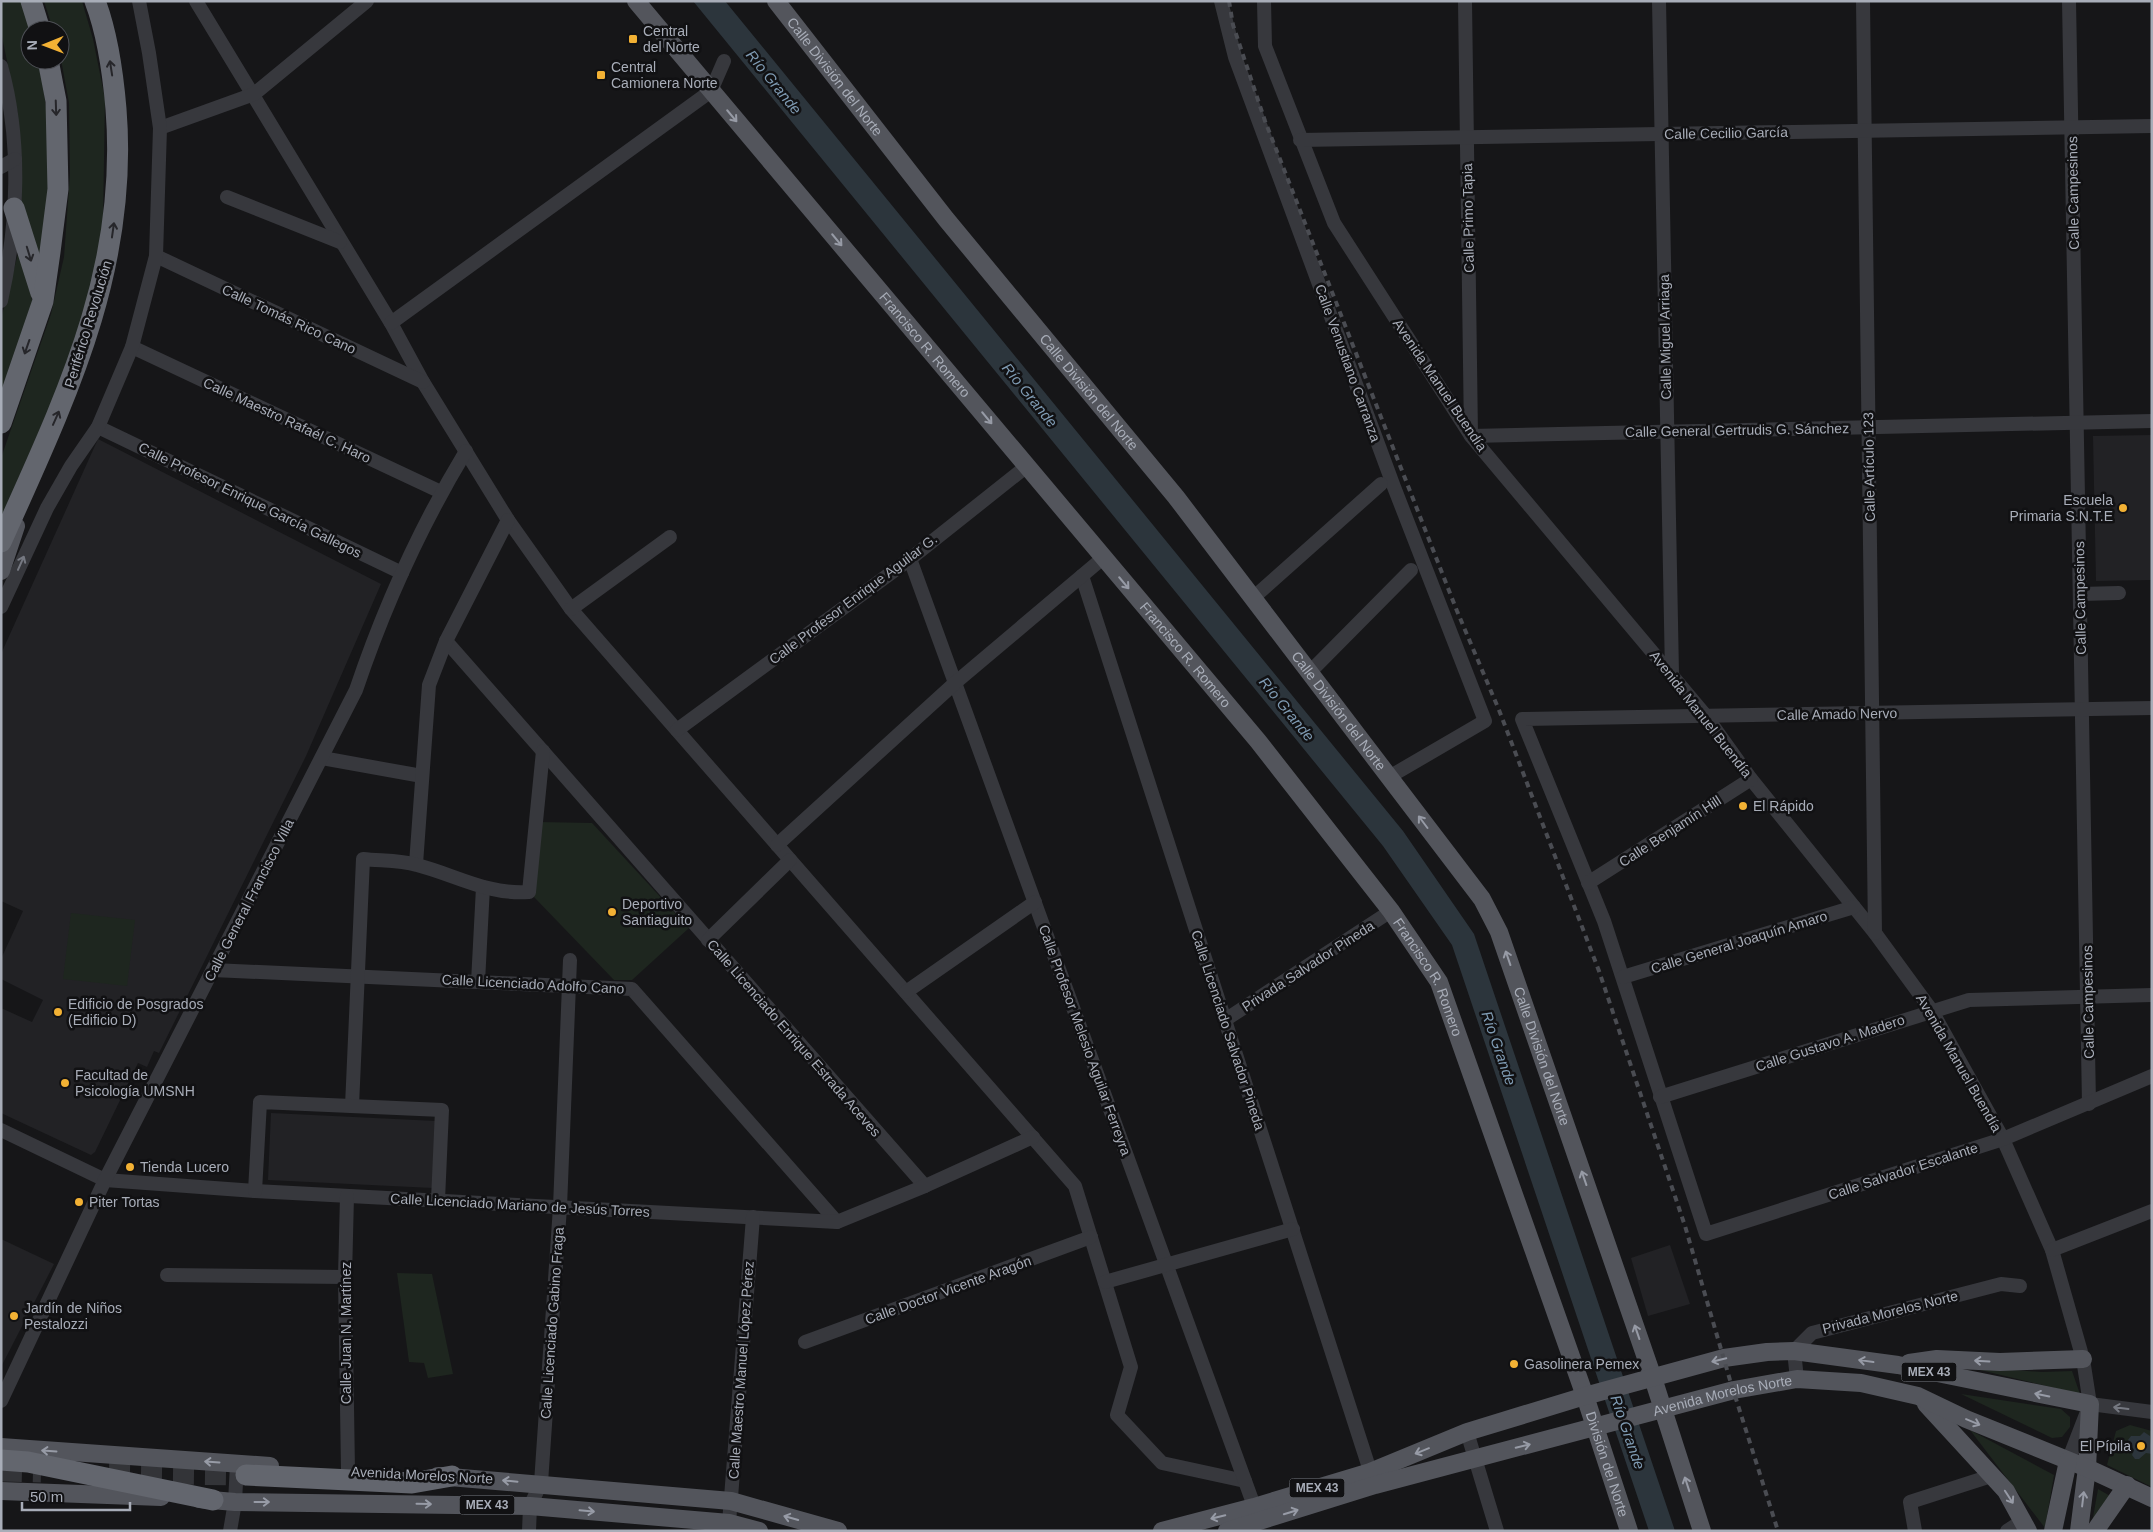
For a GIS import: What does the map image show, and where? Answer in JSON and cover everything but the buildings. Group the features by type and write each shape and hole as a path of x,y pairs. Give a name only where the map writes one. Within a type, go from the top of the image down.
{"highway":[{"path":"32,1 37,20"},
{"name":"Periférico Revolución","path":"1,542 64,402 87,338 109,255 115,212 118,129 115,90 108,49 95,1"},
{"path":"1,423 43,301 58,189 56,101 50,70"},
{"path":"14,208 43,301"},
{"name":"MEX 43","path":"1,1460 28,1462 213,1500"},
{"name":"MEX 43","path":"241,1470 412,1483 452,1476"}],"main road":[{"name":"Francisco R. Romero","path":"636,1 1258,741 1391,911 1438,982 1592,1395"},
{"name":"Calle División del Norte","path":"776,1 946,219 1176,496 1482,900 1499,932 1653,1378 1702,1531"},
{"name":"Periférico Revolución","path":"1,571 37,463"},
{"name":"Avenida Morelos Norte","path":"1373,1479 1467,1432 1724,1358 1794,1351 1898,1365 2090,1404"},
{"path":"1898,1365 1936,1359 2000,1362 2083,1359"},
{"name":"Avenida Morelos Norte","path":"1162,1531 1257,1514 1373,1479 1475,1459 1662,1411 1734,1390 1797,1379 1862,1383 1918,1396 1966,1419 2127,1485 2152,1498"},
{"name":"División del Norte","path":"1592,1395 1603,1426 1629,1531"},
{"path":"1918,1396 2006,1491 2026,1525"},
{"path":"2079,1531 2087,1468 2090,1404"},
{"name":"Avenida Morelos Norte","path":"1,1447 241,1470 348,1471 452,1476 732,1501 838,1531"},
{"path":"2053,1531 2068,1461"},
{"path":"2095,1531 2127,1485"},
{"name":"Avenida Morelos Norte","path":"1,1491 101,1493 235,1502 530,1506 730,1523 759,1531"},
{"name":"Avenida Morelos Norte","path":"1227,1531 1257,1514"}],"street":[{"path":"1,607 47,508 98,427 132,347 156,256 160,128 150,53 139,1"},
{"path":"196,1 254,94 340,242 391,323 422,382 508,520 571,609 1076,1186 1131,1366 1117,1415 1162,1463 1245,1481"},
{"path":"160,128 254,94 367,1"},
{"name":"Calle Venustiano Carranza","path":"1221,1 1235,57 1394,487 1485,721 1389,777"},
{"name":"Avenida Manuel Buendía","path":"1264,1 1265,46 1334,224 1471,436 1706,716 1751,779 1875,933 1932,1011 2003,1139 2052,1250 2083,1359 2090,1404"},
{"name":"Calle Primo Tapia","path":"1465,1 1471,436"},
{"name":"Calle Miguel Arriaga","path":"1659,1 1672,674"},
{"name":"Calle Artículo 123","path":"1864,1 1875,933"},
{"name":"Calle Campesinos","path":"2069,1 2089,1104"},
{"path":"391,323 711,91 724,61"},
{"path":"1,301 6,279 14,208 15,159 2,68"},
{"name":"Calle Cecilio García","path":"1300,140 2152,126"},
{"path":"1,166 15,159"},
{"path":"227,198 340,242"},
{"name":"Calle Tomás Rico Cano","path":"156,256 422,382"},
{"name":"Calle Maestro Rafaél C. Haro","path":"132,347 441,492"},
{"name":"Calle General Gertrudis G. Sánchez","path":"1471,436 2152,421"},
{"name":"Calle Profesor Enrique García Gallegos","path":"98,427 402,573"},
{"name":"Calle General Francisco Villa","path":"1,1401 105,1180 356,690 376,630 402,573 441,492 466,451"},
{"name":"Calle Profesor Enrique Aguilar G.","path":"677,730 910,559 1027,466"},
{"path":"1253,598 1381,484"},
{"path":"416,864 429,685 446,642 508,520"},
{"path":"571,609 670,537"},
{"path":"777,844 955,683 1103,558"},
{"name":"Calle Profesor Melesio Aguilar Ferreyra","path":"910,559 1257,1514"},
{"path":"1310,673 1411,570"},
{"name":"Calle Licenciado Salvador Pineda","path":"1082,576 1373,1479"},
{"path":"2080,594 2120,593"},
{"name":"Calle Licenciado Enrique Estrada Aceves","path":"446,642 925,1186"},
{"name":"Calle Amado Nervo","path":"1588,883 1522,719 2152,708"},
{"path":"352,1106 363,859 416,864 482,887 510,893 529,892 543,751"},
{"path":"322,758 422,776"},
{"name":"Calle Benjamín Hill","path":"1588,883 1751,779"},
{"path":"708,940 790,860"},
{"path":"1588,883 1623,977 1660,1097"},
{"path":"478,982 482,887"},
{"path":"906,992 1034,902"},
{"name":"Calle General Joaquín Amaro","path":"1623,977 1854,907"},
{"name":"Privada Salvador Pineda","path":"1225,1020 1391,911"},
{"name":"Calle Licenciado Gabino Fraga","path":"530,1506 541,1483 560,1207 570,960"},
{"name":"Calle Licenciado Adolfo Cano","path":"213,970 632,989 837,1222"},
{"name":"Calle Gustavo A. Madero","path":"1660,1097 1969,1000 2152,995"},
{"name":"Calle Salvador Escalante","path":"1660,1097 1706,1234 2003,1139 2151,1077"},
{"path":"255,1191 260,1102 442,1110 438,1200"},
{"name":"Calle Licenciado Mariano de Jesús Torres","path":"1,1130 105,1180 255,1191 837,1222 925,1186 1033,1137"},
{"name":"Calle Juan N. Martínez","path":"347,1196 345,1277 348,1471"},
{"path":"2052,1250 2152,1211"},
{"name":"Calle Maestro Manuel López Pérez","path":"730,1523 753,1217"},
{"path":"1105,1282 1292,1229"},
{"name":"Calle Doctor Vicente Aragón","path":"805,1342 1091,1238"},
{"path":"166,1275 345,1277"},
{"name":"Privada Morelos Norte","path":"1794,1351 1812,1332 2000,1284 2020,1286"},
{"path":"1794,1351 1797,1379"},
{"path":"2068,1461 2090,1404 2152,1412"},
{"path":"1467,1432 1497,1531"},
{"path":"230,1531 241,1470"},
{"path":"1915,1531 1910,1502 1991,1476"},
{"path":"529,1531 530,1506"},
{"path":"2007,1531 2026,1525"}],"shaded area":[{"path":"1,1 23,1 28,20 20,20 20,70 40,70 49,139 48,193 39,272 22,208 18,114 1,32"},
{"path":"44,1 82,1 93,39 105,99 103,220 97,266 73,354 1,518 1,458 51,314 64,257 70,174 69,103 63,70 70,70 70,20 50,20"},
{"path":"21,242 33,305 1,396 1,319"},
{"name":"Escuela Primaria S.N.T.E","path":"2152,435 2152,580 2096,581 2093,436"},
{"path":"98,439 381,584 306,756 159,1053 154,1051 147,1067 138,1063 95,1152 91,1155 1,1113 1,1008 32,1022 43,1000 1,979 1,959 23,911 1,901 1,654"},
{"name":"Deportivo Santiaguito","path":"539,822 592,823 689,928 632,980 614,980 534,897"},
{"path":"71,913 135,920 127,986 63,979"},
{"path":"271,1113 436,1121 433,1188 268,1180"},
{"name":"Jardín de Niños Pestalozzi","path":"1,1239 54,1264 1,1367"},
{"path":"1670,1245 1690,1304 1648,1316 1631,1258"},
{"path":"397,1273 432,1274 453,1374 428,1378 424,1363 409,1362"},
{"path":"1968,1367 2042,1372 2072,1371 2080,1394"},
{"path":"1961,1394 2061,1409 2070,1417 2070,1427 2062,1437 2052,1438"},
{"path":"2130,1425 2152,1431 2152,1487 2107,1465 2116,1431"},
{"path":"1970,1430 2054,1475 2045,1528"},
{"path":"2098,1489 2112,1497 2092,1523"}],"water":[{"name":"Río Grande","path":"693,1 725,1 1403,831 1474,934 1675,1531 1649,1531 1452,945 1383,846"},
{"path":"2144,1432 2150,1436 2152,1454 2146,1453 2139,1459 2135,1459 2132,1455 2134,1450 2128,1440 2131,1436 2140,1436"}],"tunnel":[{"path":"1,1471 41,1472"},
{"path":"109,1473 246,1475"}],"railway":[{"path":"1229,1 1233,25 1265,121 1457,611 1499,710 1599,971 1685,1226 1730,1380 1778,1531"}],"place":[{"name":"Central del Norte","path":"633,39"},
{"name":"Central Camionera Norte","path":"601,75"},
{"name":"Escuela Primaria S.N.T.E","path":"2123,508"},
{"name":"El Rápido","path":"1743,806"},
{"name":"Deportivo Santiaguito","path":"612,912"},
{"name":"Edificio de Posgrados (Edificio D)","path":"58,1012"},
{"name":"Facultad de Psicología UMSNH","path":"65,1083"},
{"name":"Tienda Lucero","path":"130,1167"},
{"name":"Piter Tortas","path":"79,1202"},
{"name":"Jardín de Niños Pestalozzi","path":"14,1316"},
{"name":"Gasolinera Pemex","path":"1514,1364"},
{"name":"El Pípila","path":"2141,1446"}]}
